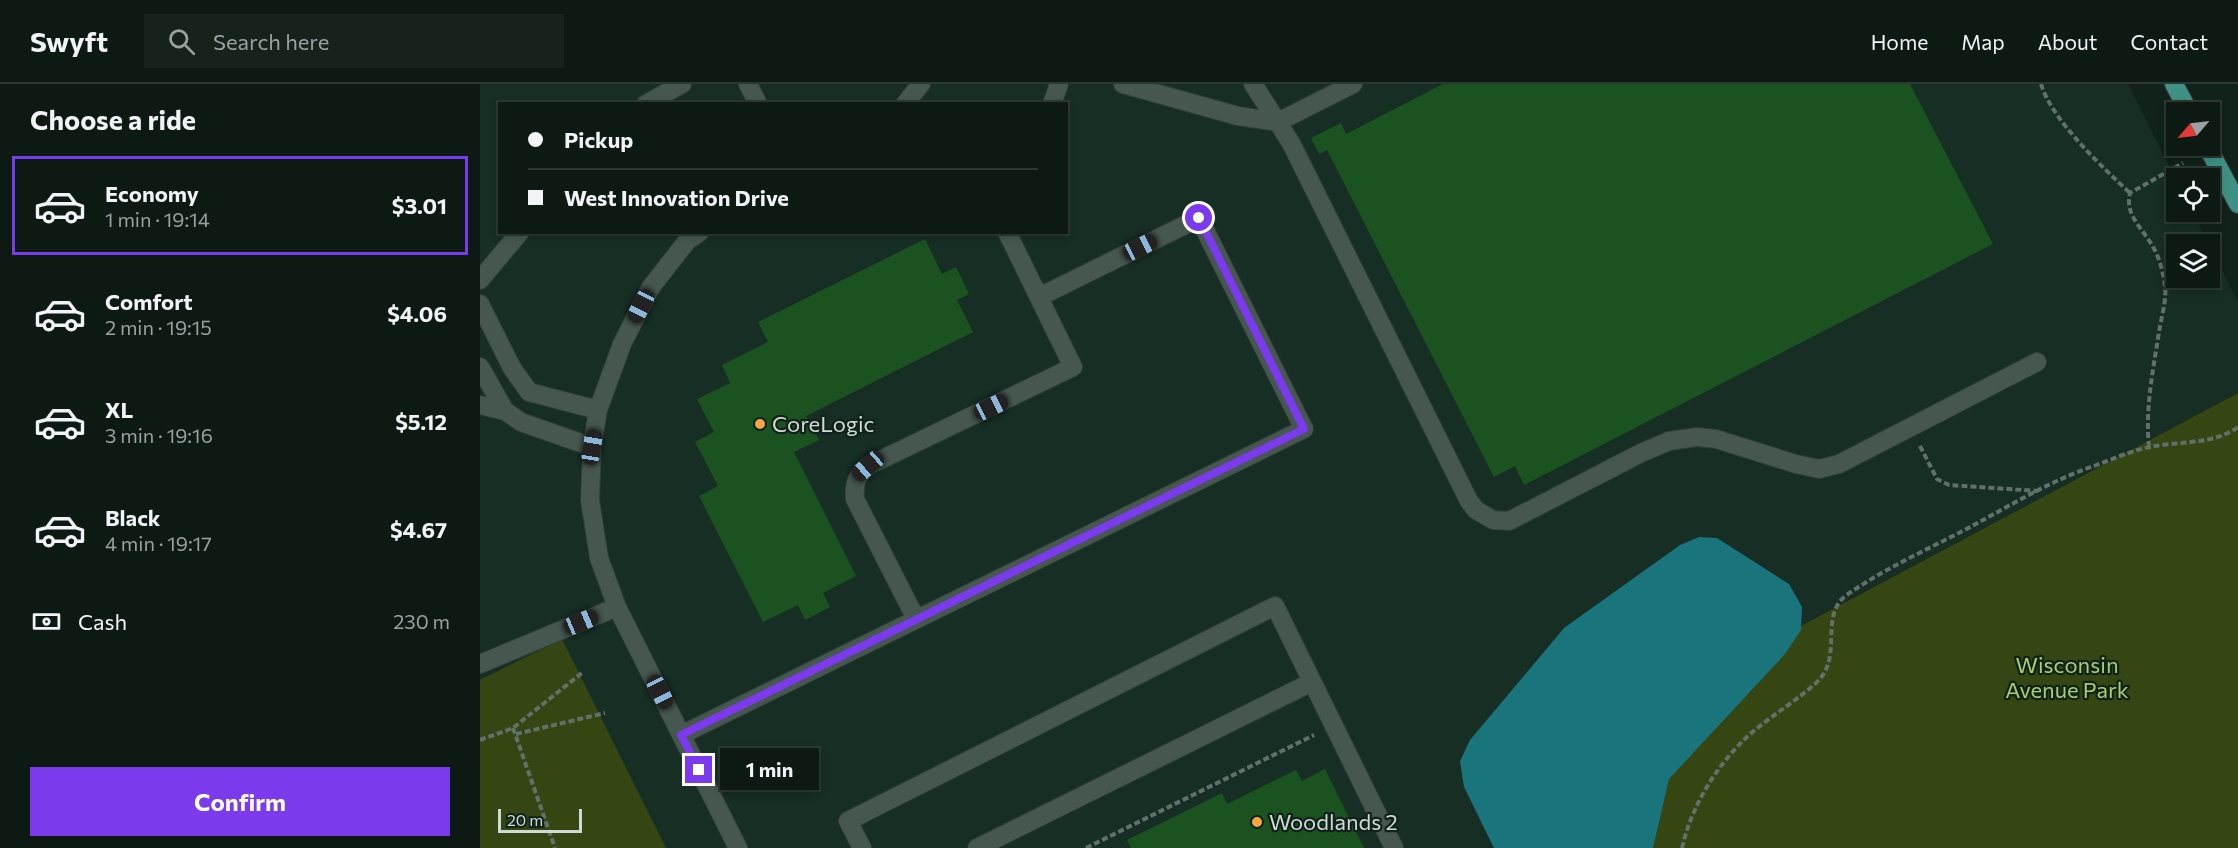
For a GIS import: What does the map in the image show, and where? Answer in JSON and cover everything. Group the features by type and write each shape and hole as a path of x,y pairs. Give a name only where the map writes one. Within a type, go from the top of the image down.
{"main road":[{"path":"2174,84 2184,102"},
{"path":"2212,156 2238,204"}],"street":[{"path":"650,102 682,84"},
{"path":"748,84 757,102"},
{"path":"1053,102 1059,84"},
{"path":"1123,84 1238,116 1278,122 1353,84"},
{"path":"1253,84 1291,143 1469,501 1476,510 1493,520 1509,521 1592,477 1669,441 1697,437 1716,440 1819,469 1839,464 2037,362"},
{"path":"681,735 1304,429 1199,218 1039,297"},
{"path":"480,280 518,234"},
{"path":"697,234 687,241 651,287 622,344 598,410 592,447 590,500 599,558 617,606 738,848"},
{"path":"916,619 855,499 854,486 859,474 868,466 1073,367 1007,234"},
{"path":"480,304 512,368 529,392 598,410"},
{"path":"480,367 505,411"},
{"path":"480,405 505,411 521,422 592,447"},
{"path":"480,664 617,606"},
{"path":"862,848 848,821 1275,606 1394,848"},
{"path":"977,848 1312,682"}],"path":[{"path":"2041,84 2061,119 2130,194"},
{"path":"2149,447 2147,423 2150,392 2166,290 2162,268 2151,244 2130,215 2127,202 2130,194 2183,163"},
{"path":"1682,848 1701,796 1722,763 1748,735 1826,674 1832,655 1832,616 1845,595 2039,491 2090,467 2149,447 2207,439 2233,431 2238,427"},
{"path":"1910,428 1937,479 1949,484 2039,491"},
{"path":"480,740 513,728 583,672"},
{"path":"516,734 604,713"},
{"path":"1086,848 1333,725"},
{"path":"513,728 555,848"}],"shaded area":[{"path":"480,84 2128,84 2170,168 2166,168 2166,222 2197,222 2204,234 2166,234 2166,288 2220,288 2220,266 2238,302 2238,393 1536,766 1579,848 480,848"}],"green space":[{"name":"Wisconsin Avenue Park","path":"2238,393 2238,848 1579,848 1536,767"},
{"path":"562,639 666,848 480,848 480,680"}],"water":[{"path":"1699,537 1717,538 1789,584 1802,607 1801,630 1785,654 1669,779 1653,848 1494,848 1464,787 1460,761 1470,740 1564,628 1680,545"}],"building":[{"path":"1443,84 1910,84 1993,244 1524,485 1515,466 1494,477 1327,150 1319,154 1311,138 1341,123 1346,134"},
{"name":"CoreLogic","path":"925,239 942,274 956,267 969,294 957,300 973,332 806,416 819,440 794,452 856,576 823,593 830,607 805,620 798,605 763,622 699,496 718,486 695,442 714,432 697,399 730,383 722,365 768,342 758,322"},
{"name":"Woodlands 2","path":"1325,769 1364,848 1131,848 1127,840 1222,793 1227,804 1296,770 1302,781"}],"place":[{"name":"CoreLogic","path":"760,424"},
{"name":"Woodlands 2","path":"1257,822"}],"route":[{"path":"699,770 681,735 1304,429 1199,218"}]}
